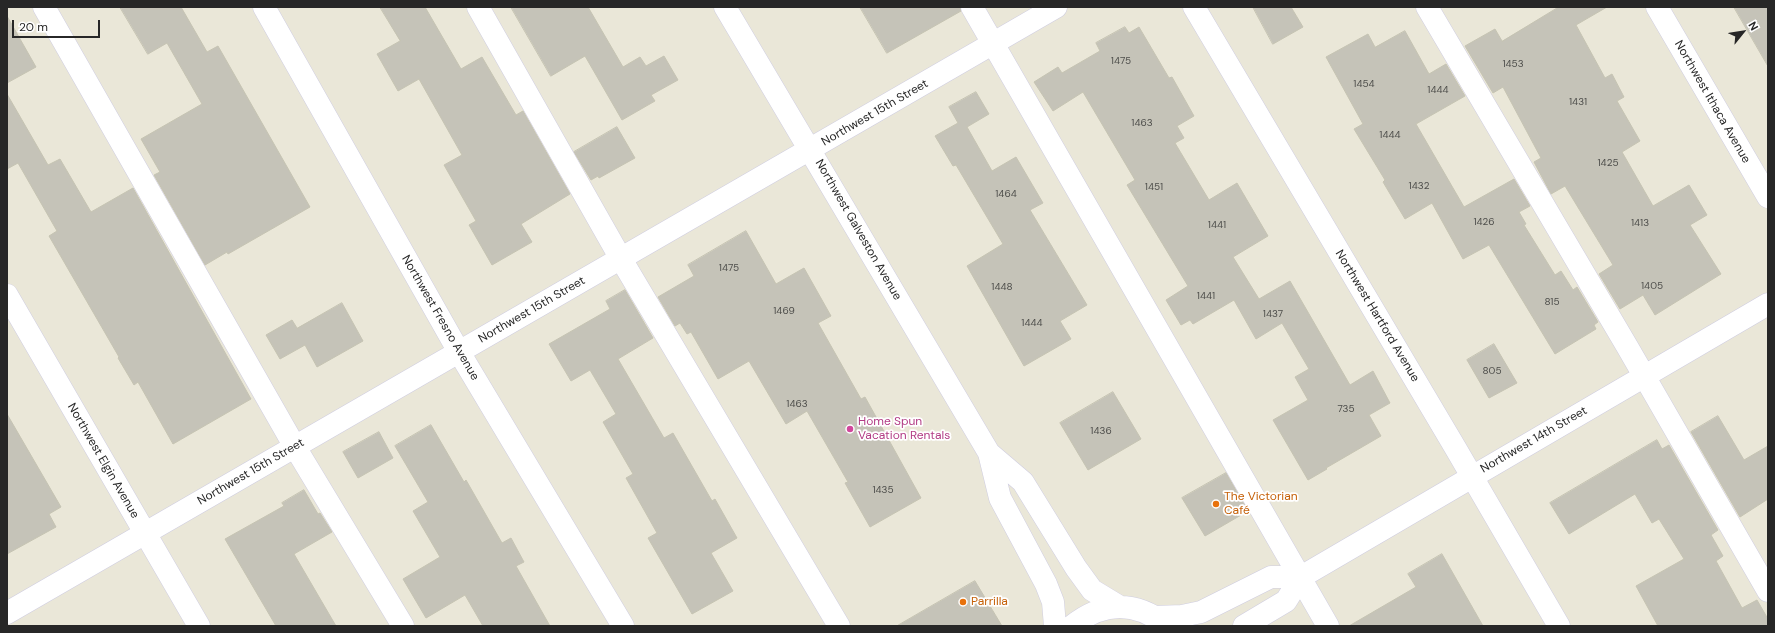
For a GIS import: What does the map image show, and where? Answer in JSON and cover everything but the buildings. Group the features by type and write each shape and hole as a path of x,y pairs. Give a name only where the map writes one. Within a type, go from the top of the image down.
{"street":[{"path":"44,7 295,447 403,626"},
{"name":"Northwest Fresno Avenue","path":"264,7 459,352 624,626"},
{"path":"478,7 621,259 839,626"},
{"name":"Northwest Galveston Avenue","path":"725,7 989,453 1000,498 1046,584 1053,602 1055,626"},
{"path":"972,7 1328,626"},
{"name":"Northwest 15th Street","path":"7,613 811,150 1056,7"},
{"name":"Northwest Hartford Avenue","path":"1194,7 1559,626"},
{"path":"1427,7 1644,376 1768,591"},
{"name":"Northwest Ithaca Avenue","path":"1657,7 1768,197"},
{"name":"Northwest Elgin Avenue","path":"7,295 199,626"},
{"name":"Northwest 14th Street","path":"1244,626 1286,601 1301,577 1768,304"},
{"name":"Northwest Galveston Avenue","path":"989,453 1024,482 1076,568 1092,590 1120,607"},
{"path":"1072,626 1083,617 1101,609 1120,607 1139,609 1161,621 1201,612 1272,577 1301,577"}],"place":[{"name":"Home Spun Vacation Rentals","path":"850,429"},
{"name":"The Victorian Café","path":"1216,504"},
{"name":"Parrilla","path":"963,602"}]}
